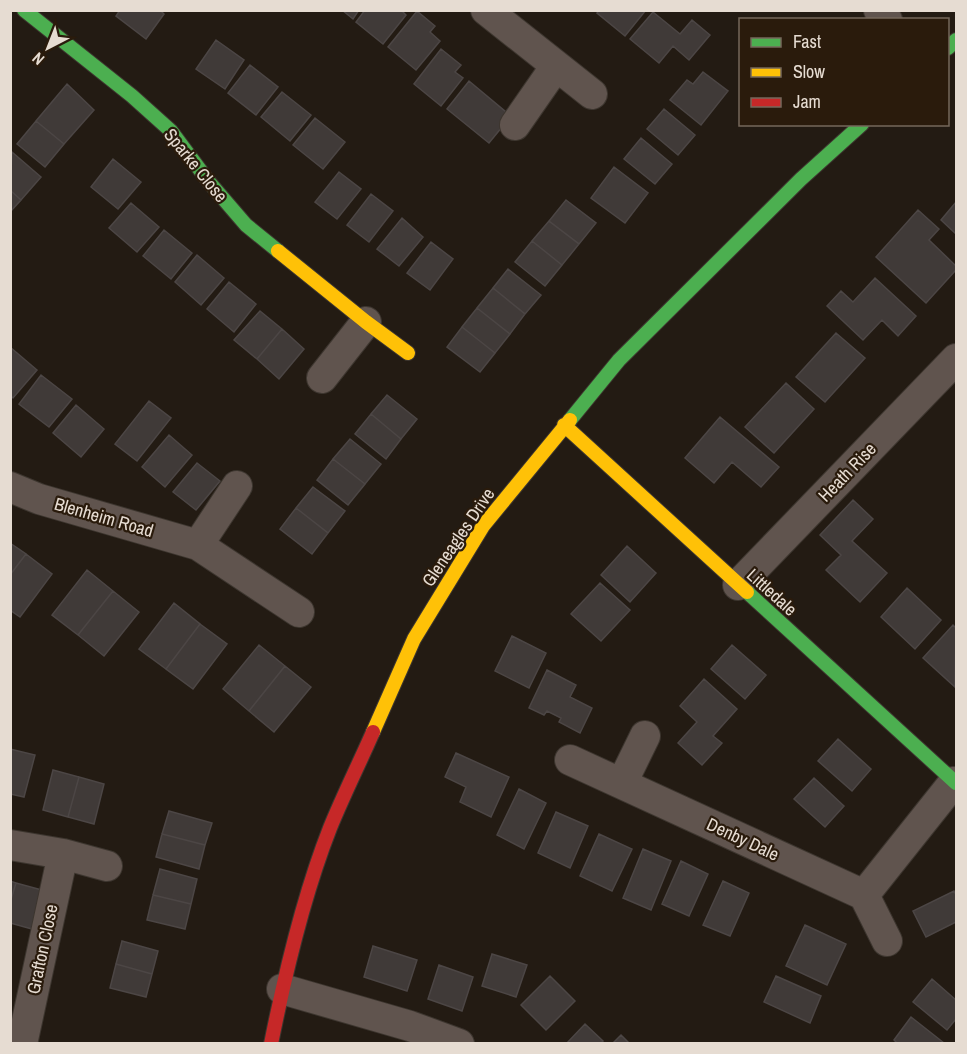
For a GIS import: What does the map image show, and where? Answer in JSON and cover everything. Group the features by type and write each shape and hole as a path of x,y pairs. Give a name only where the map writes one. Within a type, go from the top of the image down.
{"street":[{"path":"10,15 16,10"},
{"name":"Sparke Close","path":"24,10 132,96 171,131 209,182 246,225 408,353"},
{"path":"486,10 592,94"},
{"path":"515,125 556,66"},
{"name":"Gleneagles Drive","path":"271,1044 282,989 313,879 328,838 414,639 483,526 618,360 801,179 860,126"},
{"path":"322,378 366,322"},
{"name":"Heath Rise","path":"738,585 957,359"},
{"name":"Littledale","path":"564,425 955,783"},
{"path":"198,544 237,486"},
{"name":"Blenheim Road","path":"10,487 39,499 198,544 299,612"},
{"path":"622,783 645,736"},
{"name":"Denby Dale","path":"570,760 864,895"},
{"path":"887,941 864,895 955,783"},
{"path":"10,845 63,854 106,866"},
{"name":"Grafton Close","path":"21,1044 63,854"},
{"path":"282,989 410,1026 459,1044"}],"building":[{"path":"120,10 160,10 164,14 146,39 116,16"},
{"path":"342,10 359,10 353,19"},
{"path":"365,10 401,10 406,15 383,44 356,22"},
{"path":"599,10 646,10 625,36 597,13"},
{"path":"417,11 435,26 430,32 440,41 416,70 388,47"},
{"path":"653,12 680,34 692,20 710,35 689,60 673,46 659,63 630,39"},
{"path":"216,40 244,60 225,89 196,69"},
{"path":"441,49 461,65 455,72 463,78 441,106 414,84"},
{"path":"250,65 278,87 256,115 228,93"},
{"path":"703,72 728,91 701,125 670,100 687,80 693,84"},
{"path":"469,81 511,116 489,143 447,109"},
{"path":"67,84 94,110 64,144 36,121"},
{"path":"282,92 311,115 290,141 261,117"},
{"path":"664,109 695,135 678,155 647,129"},
{"path":"315,118 345,142 323,169 293,145"},
{"path":"36,121 64,144 45,167 17,144"},
{"path":"641,138 672,164 655,184 624,159"},
{"path":"12,152 41,177 21,200 10,190"},
{"path":"113,159 141,182 118,209 91,187"},
{"path":"614,167 648,193 625,223 591,198"},
{"path":"339,172 361,189 337,219 315,202"},
{"path":"10,190 21,200 10,212"},
{"path":"371,194 393,211 369,242 347,225"},
{"path":"566,200 596,223 579,244 549,221"},
{"path":"956,202 956,234 941,220"},
{"path":"131,203 159,227 137,252 109,228"},
{"path":"918,210 939,229 929,240 956,266 956,270 926,303 876,257"},
{"path":"402,218 423,237 399,266 377,249"},
{"path":"549,221 579,244 562,265 532,241"},
{"path":"164,230 192,253 171,279 143,256"},
{"path":"532,241 562,265 545,286 515,262"},
{"path":"431,242 453,259 430,290 407,273"},
{"path":"197,255 224,278 201,305 175,282"},
{"path":"508,269 541,295 525,314 493,288"},
{"path":"875,278 916,316 898,336 882,320 863,340 827,306 841,291 853,302"},
{"path":"229,282 256,304 234,332 207,309"},
{"path":"493,288 525,314 510,334 477,308"},
{"path":"477,308 510,334 495,353 462,327"},
{"path":"260,311 282,329 257,359 234,340"},
{"path":"462,327 495,353 480,372 447,347"},
{"path":"282,329 304,349 279,379 257,359"},
{"path":"836,333 865,358 825,402 796,377"},
{"path":"10,347 37,370 13,398 10,395"},
{"path":"41,375 72,399 49,427 19,404"},
{"path":"786,383 814,409 774,453 745,427"},
{"path":"387,395 417,419 401,439 371,414"},
{"path":"149,401 171,418 137,461 115,444"},
{"path":"76,405 104,429 81,457 53,433"},
{"path":"371,414 401,439 386,459 355,434"},
{"path":"720,417 779,467 761,487 732,462 714,483 685,458"},
{"path":"169,435 192,455 165,487 142,467"},
{"path":"350,439 381,464 365,484 333,459"},
{"path":"333,459 365,484 348,505 317,480"},
{"path":"197,463 220,481 196,510 173,492"},
{"path":"313,487 345,511 328,533 296,508"},
{"path":"853,500 873,519 852,541 887,573 860,602 826,570 841,555 820,535"},
{"path":"296,508 328,533 312,554 280,529"},
{"path":"10,543 26,554 10,575"},
{"path":"627,546 656,573 630,602 601,575"},
{"path":"26,554 52,574 20,617 10,610 10,575"},
{"path":"87,570 113,591 78,635 52,615"},
{"path":"600,583 630,610 601,641 571,614"},
{"path":"907,588 941,620 915,649 881,617"},
{"path":"113,591 139,612 104,656 78,635"},
{"path":"174,603 200,624 166,669 139,649"},
{"path":"200,624 227,644 193,689 166,669"},
{"path":"953,625 956,628 955,687 923,658"},
{"path":"512,636 546,653 529,688 495,671"},
{"path":"259,645 285,666 249,711 223,689"},
{"path":"732,645 766,675 745,699 711,669"},
{"path":"285,666 311,687 274,732 249,711"},
{"path":"547,670 576,685 570,697 592,708 580,733 559,722 561,718 547,711 544,715 529,708"},
{"path":"704,679 737,709 713,736 722,743 702,765 678,743 697,722 680,706"},
{"path":"838,739 871,769 852,791 818,761"},
{"path":"10,749 35,755 24,797 10,794"},
{"path":"456,753 509,777 491,817 460,802 466,787 445,777"},
{"path":"53,770 79,777 68,817 43,810"},
{"path":"79,777 104,784 94,824 68,817"},
{"path":"814,778 844,806 825,827 794,799"},
{"path":"519,789 546,803 524,849 497,835"},
{"path":"169,811 212,823 205,845 162,834"},
{"path":"556,812 588,826 570,868 538,853"},
{"path":"162,834 205,845 199,869 156,857"},
{"path":"599,834 632,849 612,891 580,876"},
{"path":"643,849 671,861 651,910 623,898"},
{"path":"681,861 708,874 689,916 662,904"},
{"path":"160,869 197,879 191,904 153,895"},
{"path":"10,881 16,883 10,903"},
{"path":"723,881 749,893 730,936 703,925"},
{"path":"16,883 42,890 32,929 10,923 10,903"},
{"path":"954,891 956,922 926,937 913,911"},
{"path":"153,895 191,904 185,929 147,920"},
{"path":"805,925 846,944 827,985 786,966"},
{"path":"122,941 158,951 152,974 116,964"},
{"path":"373,946 417,960 407,991 364,977"},
{"path":"492,954 527,965 516,997 482,986"},
{"path":"116,964 152,974 146,997 110,988"},
{"path":"439,965 473,977 462,1011 428,999"},
{"path":"550,976 575,1001 546,1030 521,1005"},
{"path":"776,976 821,996 810,1023 764,1002"},
{"path":"932,979 956,1000 956,1019 947,1030 913,1002"},
{"path":"911,1017 944,1043 898,1044 894,1040"},
{"path":"585,1024 603,1041 600,1044 566,1044"},
{"path":"621,1035 630,1044 612,1044"}],"traffic: fast":[{"path":"24,10 132,96 171,131 209,182 246,225 278,251"},
{"path":"949,47 956,40"},
{"path":"570,420 619,360 801,179 860,126"},
{"path":"747,592 956,783"}],"traffic: slow":[{"path":"278,251 408,353"},
{"path":"373,732 414,639 483,526 570,420"},
{"path":"564,425 747,592"}],"traffic: jam":[{"path":"271,1044 289,962 312,880 330,828 373,732"}]}
